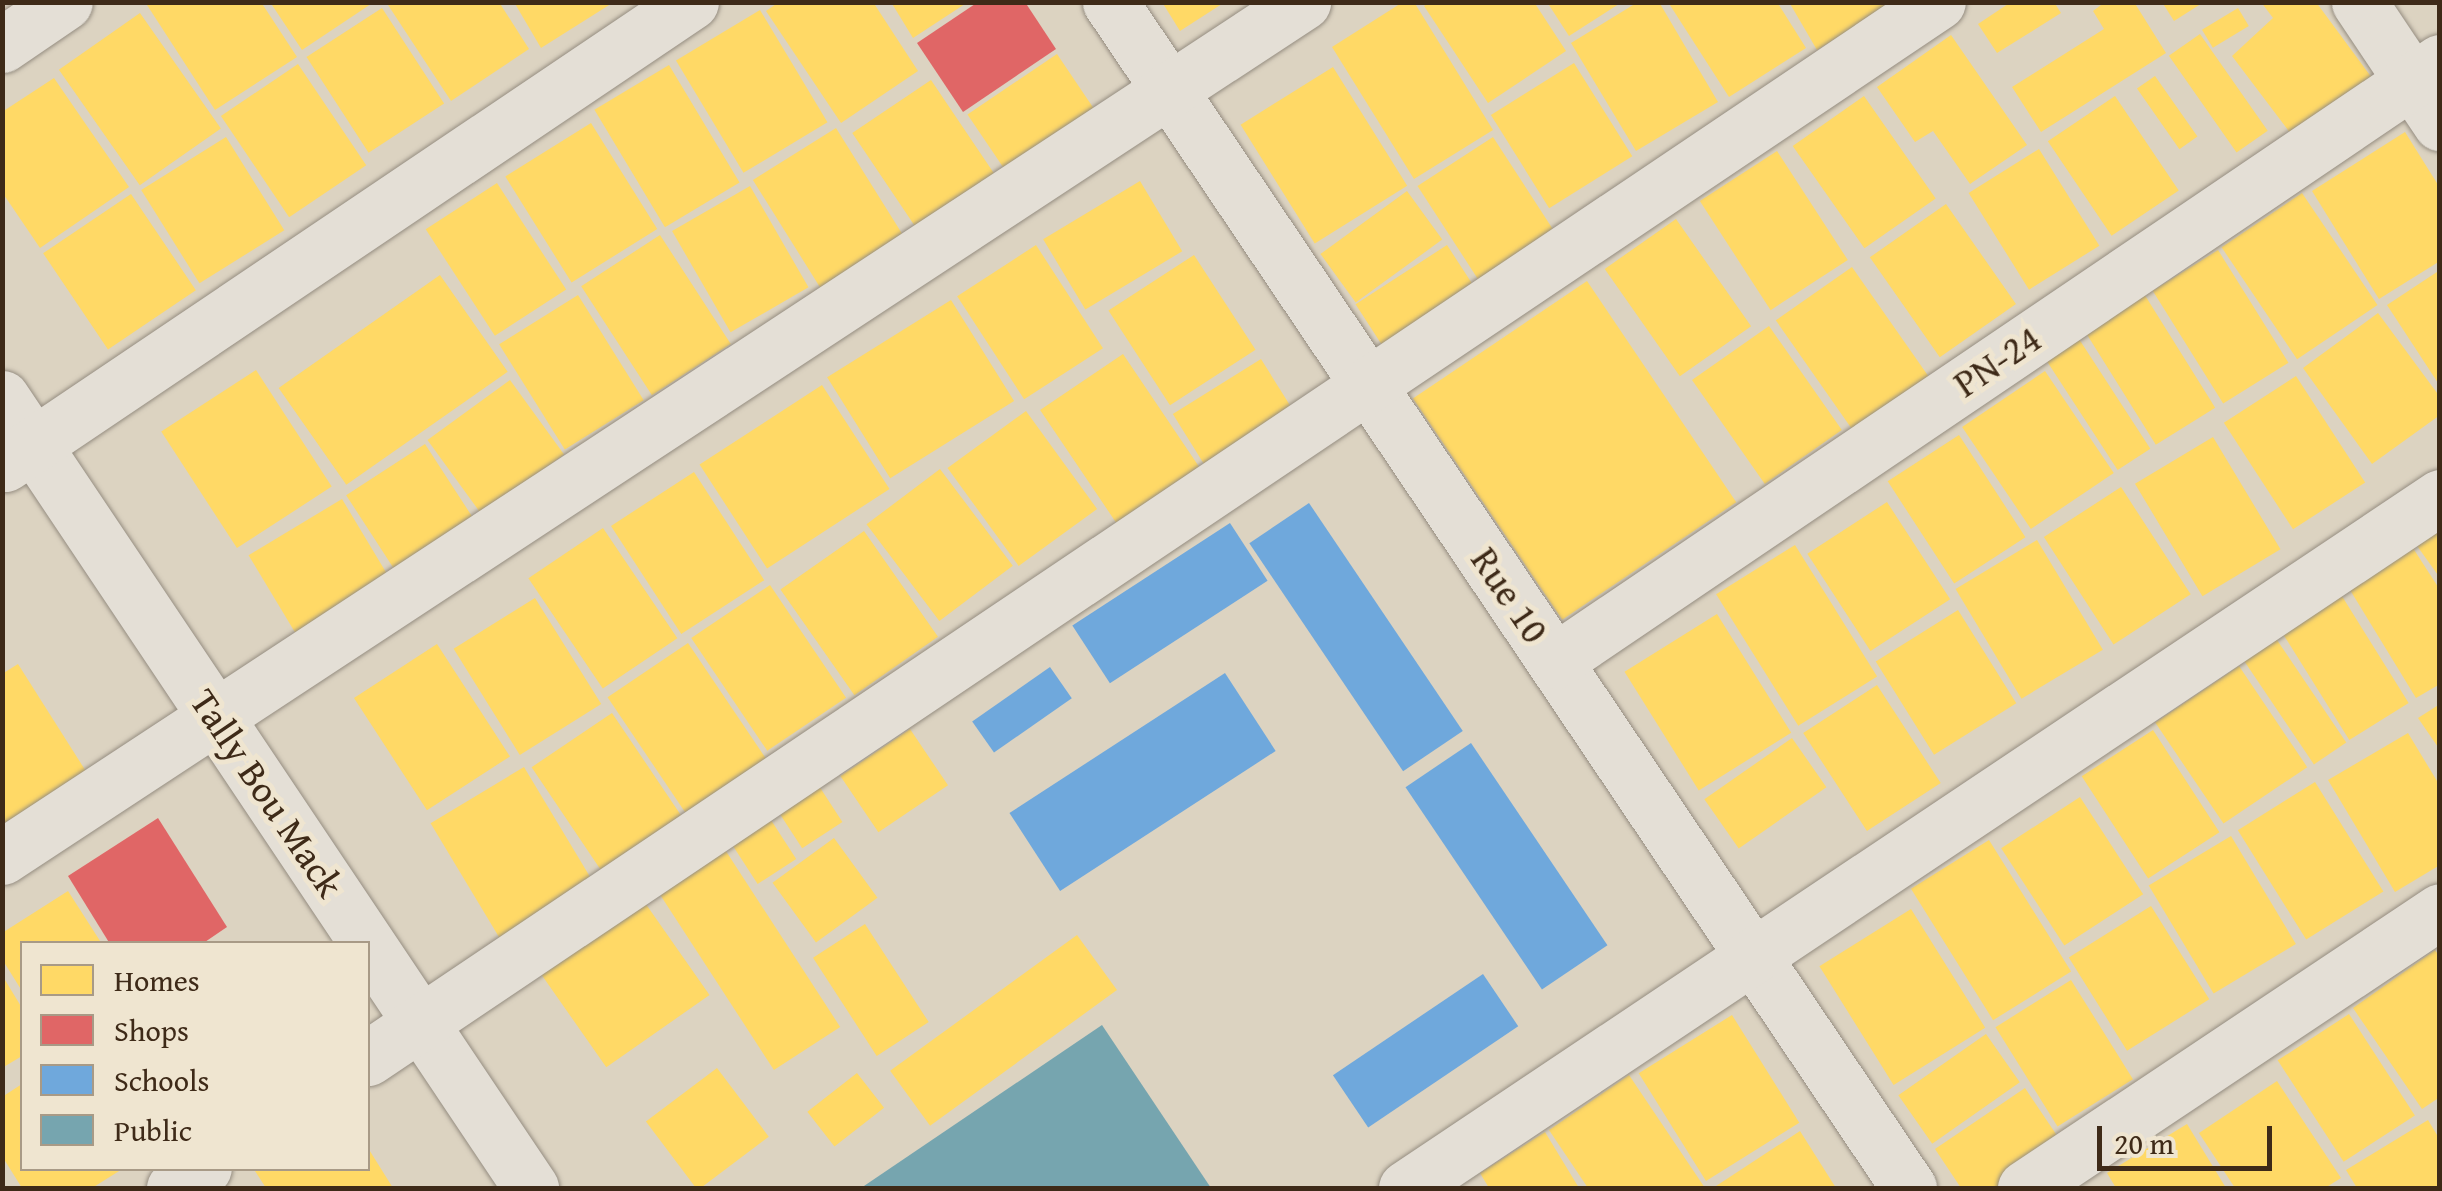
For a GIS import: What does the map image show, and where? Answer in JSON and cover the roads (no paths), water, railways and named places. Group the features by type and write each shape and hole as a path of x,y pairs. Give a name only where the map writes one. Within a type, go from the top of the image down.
{"street":[{"path":"2,45 65,2"},
{"path":"18,455 691,2"},
{"name":"Rue 10","path":"1110,2 1909,1188"},
{"path":"2,857 1303,2"},
{"path":"370,1057 1938,2"},
{"path":"2359,2 2430,89"},
{"name":"PN-24","path":"1554,660 2430,89"},
{"name":"Tally Bou Mack","path":"2,398 18,455 217,716 366,941"},
{"path":"1406,1188 2440,497"},
{"path":"2025,1188 2440,912"},
{"name":"Tally Bou Mack","path":"370,947 531,1188"},
{"path":"174,1188 200,1171"}]}
